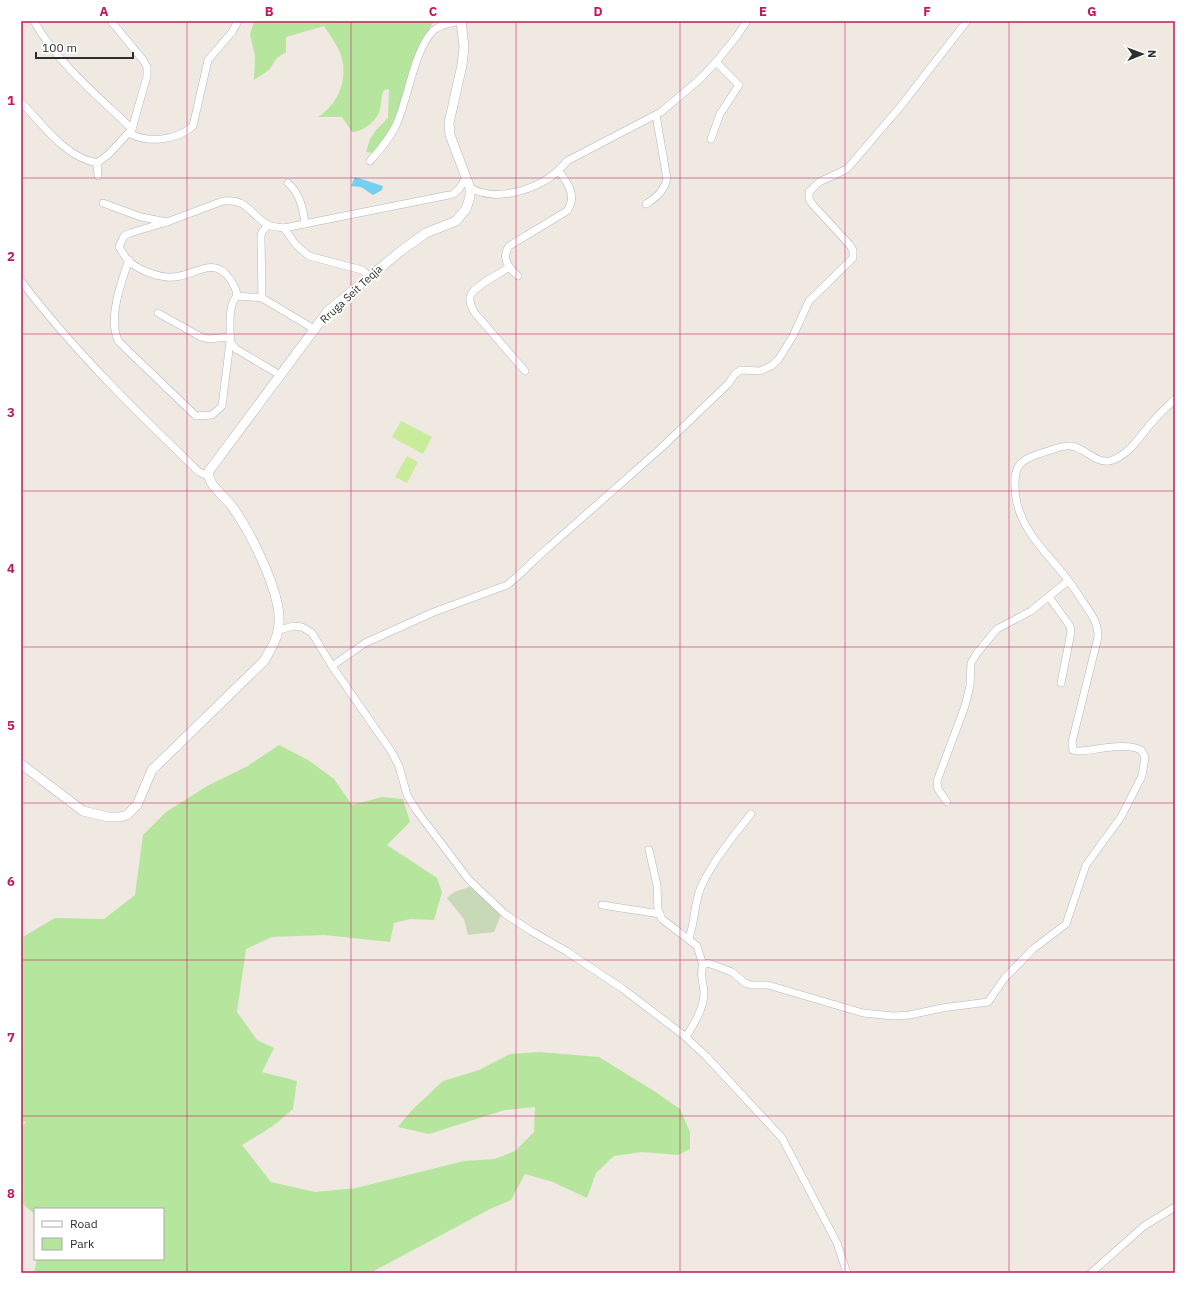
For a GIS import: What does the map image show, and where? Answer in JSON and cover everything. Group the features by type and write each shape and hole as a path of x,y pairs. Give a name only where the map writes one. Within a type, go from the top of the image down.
{"main road":[{"path":"460,21 464,47 462,65 449,123 450,135 470,188"},
{"name":"Rruga Seit Teqja","path":"208,476 210,468 328,311 369,276 426,233 456,221 466,209 470,197 470,188"},
{"path":"21,764 83,811 108,818 120,818 127,815 137,805 152,770 258,668 274,645 279,630 279,610 275,596 255,547 232,506 208,476"}],"street":[{"path":"34,21 48,43 74,73 130,131 143,139 172,138 185,133 193,126 208,60 232,32 238,21"},
{"path":"21,102 62,146 85,161 97,163 109,154 130,131 147,76 147,67 111,21"},
{"path":"370,161 381,149 396,125 421,51 432,32 446,25 460,21"},
{"path":"470,188 478,192 514,192 537,185 559,171 567,161 656,115 700,78 716,62 747,21"},
{"path":"332,666 365,643 434,612 507,585 536,557 660,448 728,384 735,374 741,370 760,371 771,366 778,360 793,336 809,301 853,258 853,250 849,244 809,199 809,192 819,182 847,169 900,107 967,21"},
{"path":"711,138 720,114 739,85 716,62"},
{"path":"646,204 659,195 664,189 667,179 656,115"},
{"path":"97,163 98,176"},
{"path":"518,276 508,268 505,260 505,251 509,246 567,211 572,204 572,195 569,185 559,171"},
{"path":"238,296 237,291 228,276 218,268 211,267 181,276 167,277 144,270 129,260 119,247 124,236 136,230 167,222 212,205 230,200 242,203 268,225 284,228 451,195 459,189 466,178"},
{"path":"288,183 292,187 301,204 304,224"},
{"path":"103,203 140,217 167,222"},
{"path":"262,298 261,236 262,232 268,225"},
{"path":"284,228 296,245 309,256 362,270 369,276"},
{"path":"129,260 117,297 116,336 119,342 196,416 212,415 222,406 230,339 231,309 234,299 238,296 262,298 314,330"},
{"path":"508,268 474,289 470,296 470,304 474,312 524,371"},
{"path":"21,281 71,344 116,392 199,472 208,476"},
{"path":"158,313 201,337 208,339 230,339"},
{"path":"230,339 236,349 276,372"},
{"path":"703,965 708,963 713,964 732,972 745,983 751,985 768,986 863,1013 893,1016 910,1015 942,1008 988,1002 1004,979 1032,949 1066,924 1086,865 1121,817 1142,776 1145,757 1141,750 1131,746 1105,746 1080,752 1073,750 1072,742 1086,690 1098,630 1094,618 1023,521 1015,488 1018,466 1024,460 1033,455 1065,446 1072,446 1080,449 1102,461 1111,461 1130,449 1155,418 1175,399"},
{"path":"948,802 938,789 937,781 965,706 970,686 971,663 993,633 1031,612 1068,581"},
{"path":"1049,597 1070,626 1071,632 1061,683"},
{"path":"279,630 294,626 307,629 316,639 332,666 391,751 399,766 407,795 416,810 469,880 505,914 530,931 566,951 624,989 686,1037 782,1138 837,1243 847,1273"},
{"path":"689,938 694,925 700,888 727,843 751,814"},
{"path":"649,850 657,885 658,910 662,919 689,938 700,952 703,965 701,969 704,994 702,1004 694,1026 686,1037"},
{"path":"602,905 660,914"},
{"path":"1091,1273 1144,1226 1175,1206"}],"green space":[{"path":"254,21 434,21 423,40 394,124 373,153 366,152 370,139 376,130 388,118 389,89 384,90 379,112 376,118 370,124 356,132 352,132 342,117 318,117 332,104 341,88 343,78 342,59 339,50 324,26 286,37 286,52 277,58 269,70 254,80 255,56 250,35"},
{"path":"401,421 432,437 423,454 392,437"},
{"path":"407,456 418,462 407,483 395,477"},
{"path":"279,745 308,760 334,779 352,805 382,797 403,799 410,822 387,845 437,878 442,892 434,920 410,919 394,923 390,942 324,935 272,937 246,949 237,1012 257,1040 274,1048 262,1072 297,1081 293,1109 273,1126 242,1145 271,1182 315,1192 356,1188 464,1161 495,1159 515,1151 534,1132 535,1107 505,1110 429,1134 398,1127 412,1110 443,1081 479,1070 510,1054 540,1052 599,1057 680,1109 690,1132 690,1149 678,1155 642,1152 614,1156 596,1173 587,1198 553,1182 525,1174 511,1200 490,1209 370,1273 34,1273 37,1260 164,1260 164,1208 34,1208 34,1213 21,1203 21,1127 26,1122 21,1121 21,938 55,918 104,919 135,895 143,835 166,812 207,786 246,767"},
{"path":"472,886 501,915 494,932 468,935 464,919 447,898 454,892"}],"water":[{"path":"355,177 383,186 382,190 373,195 361,187 351,186"}]}
